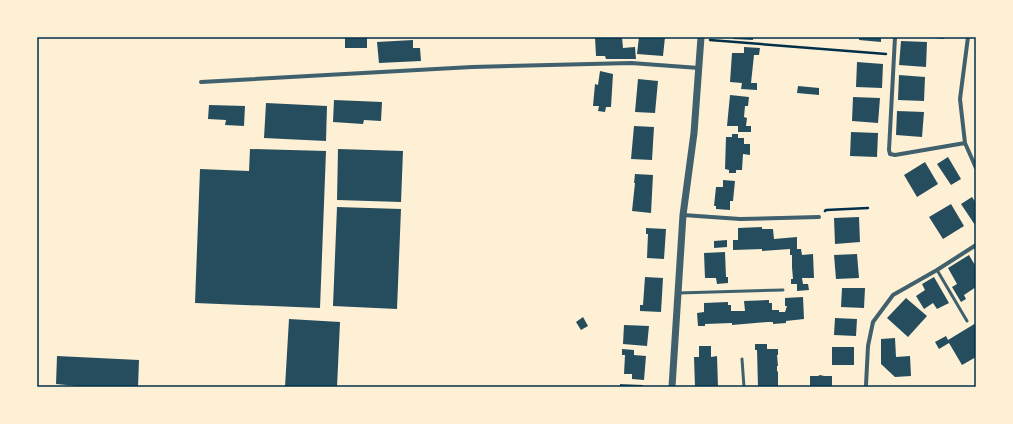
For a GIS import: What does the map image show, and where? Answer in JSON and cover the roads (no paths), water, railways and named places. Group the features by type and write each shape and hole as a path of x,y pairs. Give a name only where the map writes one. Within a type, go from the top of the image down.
{"street":[{"path":"895,37 890,154 895,155 965,143"},
{"path":"968,37 960,99 965,143 976,168"},
{"path":"672,387 683,214 693,144 701,38"},
{"path":"201,82 472,67 631,63 699,68"},
{"path":"683,214 740,219 819,217"},
{"path":"866,385 868,346 873,322 893,295 937,270 976,245"}],"lane":[{"path":"937,270 967,321"},
{"path":"678,293 782,290"},
{"path":"742,359 744,387"}]}
